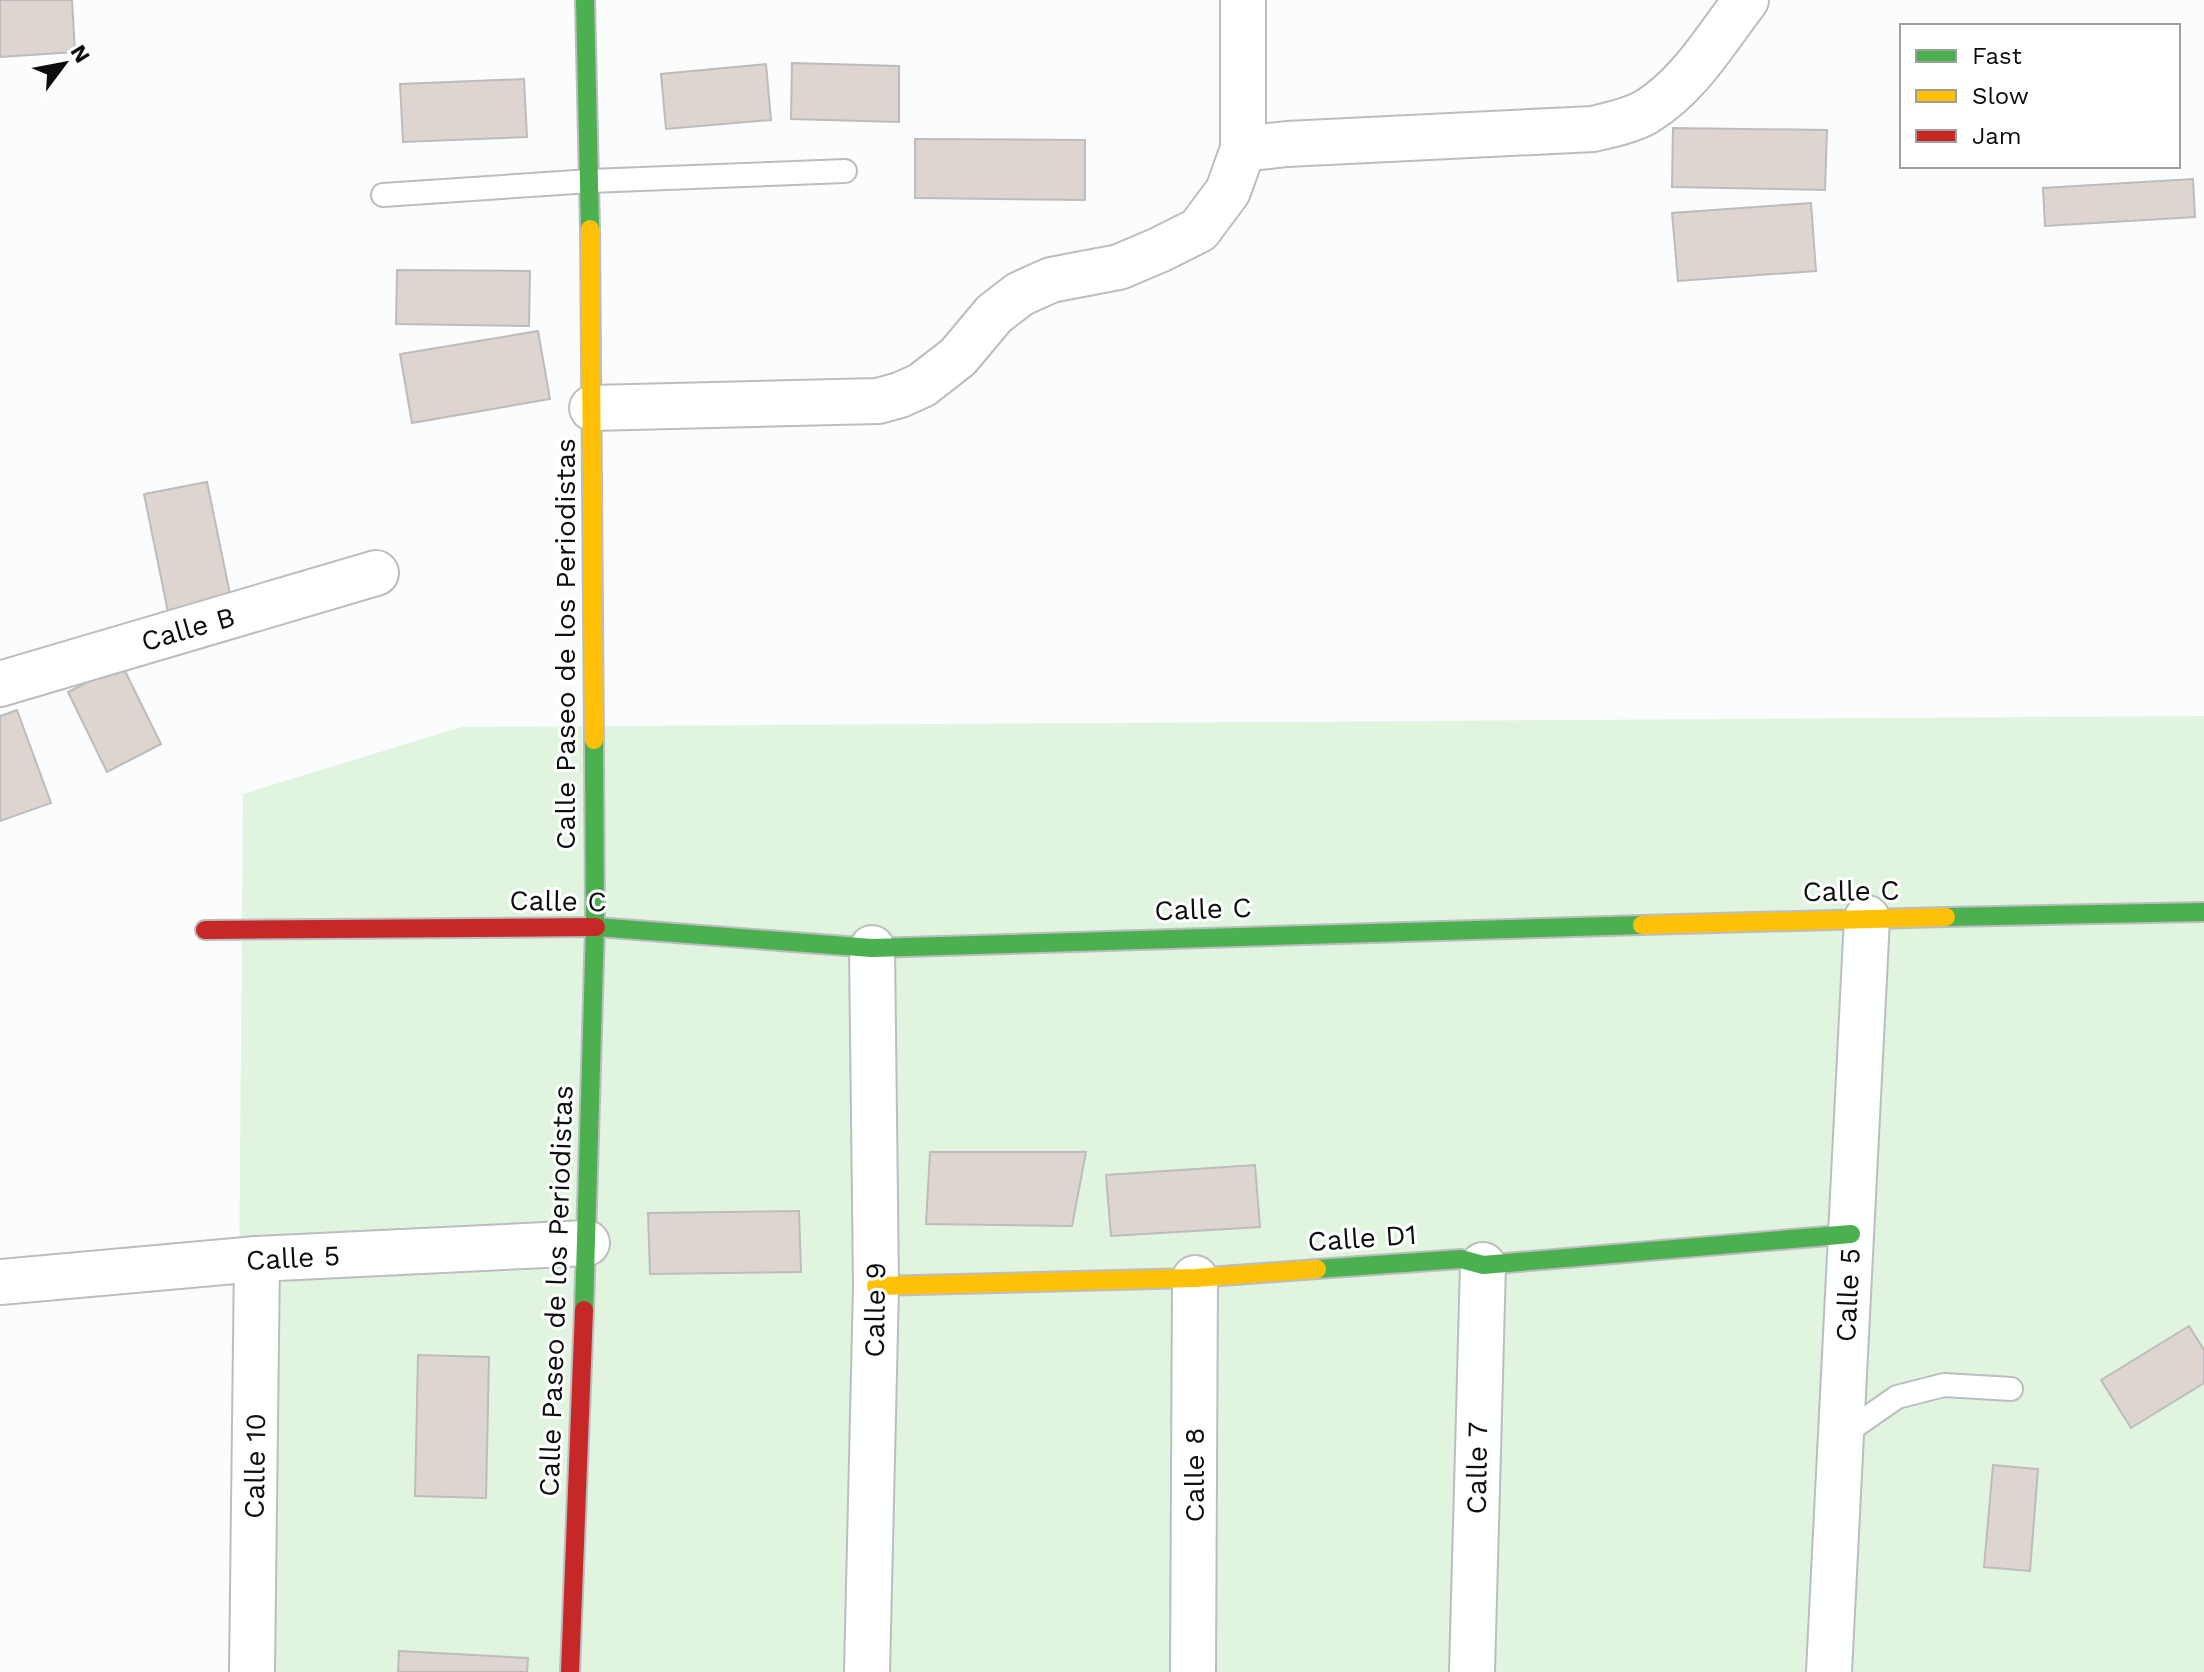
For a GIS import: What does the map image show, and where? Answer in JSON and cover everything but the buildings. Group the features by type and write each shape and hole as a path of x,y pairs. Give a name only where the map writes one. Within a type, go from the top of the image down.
{"street":[{"name":"Calle Paseo de los Periodistas","path":"570,1672 587,1243 595,927 590,181 585,0"},
{"path":"592,408 878,401 900,395 922,385 958,357 994,314 1020,294 1051,280 1119,267 1199,230 1228,191 1243,149 1243,0"},
{"path":"1243,149 1287,144 1593,129 1619,123 1645,113 1669,95 1746,0"},
{"name":"Calle B","path":"0,684 376,573"},
{"name":"Calle C","path":"205,930 595,927 872,948 1867,918 2204,912"},
{"name":"Calle 5","path":"1829,1672 1867,918"},
{"name":"Calle 9","path":"867,1672 876,1286 872,948"},
{"name":"Calle D1","path":"876,1286 1195,1278 1461,1259 1483,1265 1851,1234"},
{"name":"Calle 5","path":"0,1282 257,1259 587,1243"},
{"name":"Calle 10","path":"252,1672 257,1259"},
{"name":"Calle 7","path":"1472,1672 1483,1265"},
{"name":"Calle 8","path":"1193,1672 1195,1278"}],"lane":[{"path":"383,195 590,181 845,171"},
{"path":"1841,1436 1897,1397 1944,1385 2011,1389"}],"green space":[{"path":"2204,716 2204,1672 236,1672 243,794 461,727"}],"traffic: fast":[{"path":"585,0 590,229"},
{"path":"584,1310 595,927 594,740"},
{"path":"1946,917 2204,912"},
{"path":"596,927 872,948 1642,925"},
{"path":"1317,1269 1461,1259 1483,1265 1851,1234"}],"traffic: slow":[{"path":"590,229 594,740"},
{"path":"1642,925 1946,917"},
{"path":"876,1286 1195,1278 1317,1269"}],"traffic: jam":[{"path":"205,930 596,927"},
{"path":"570,1672 584,1310"}]}
